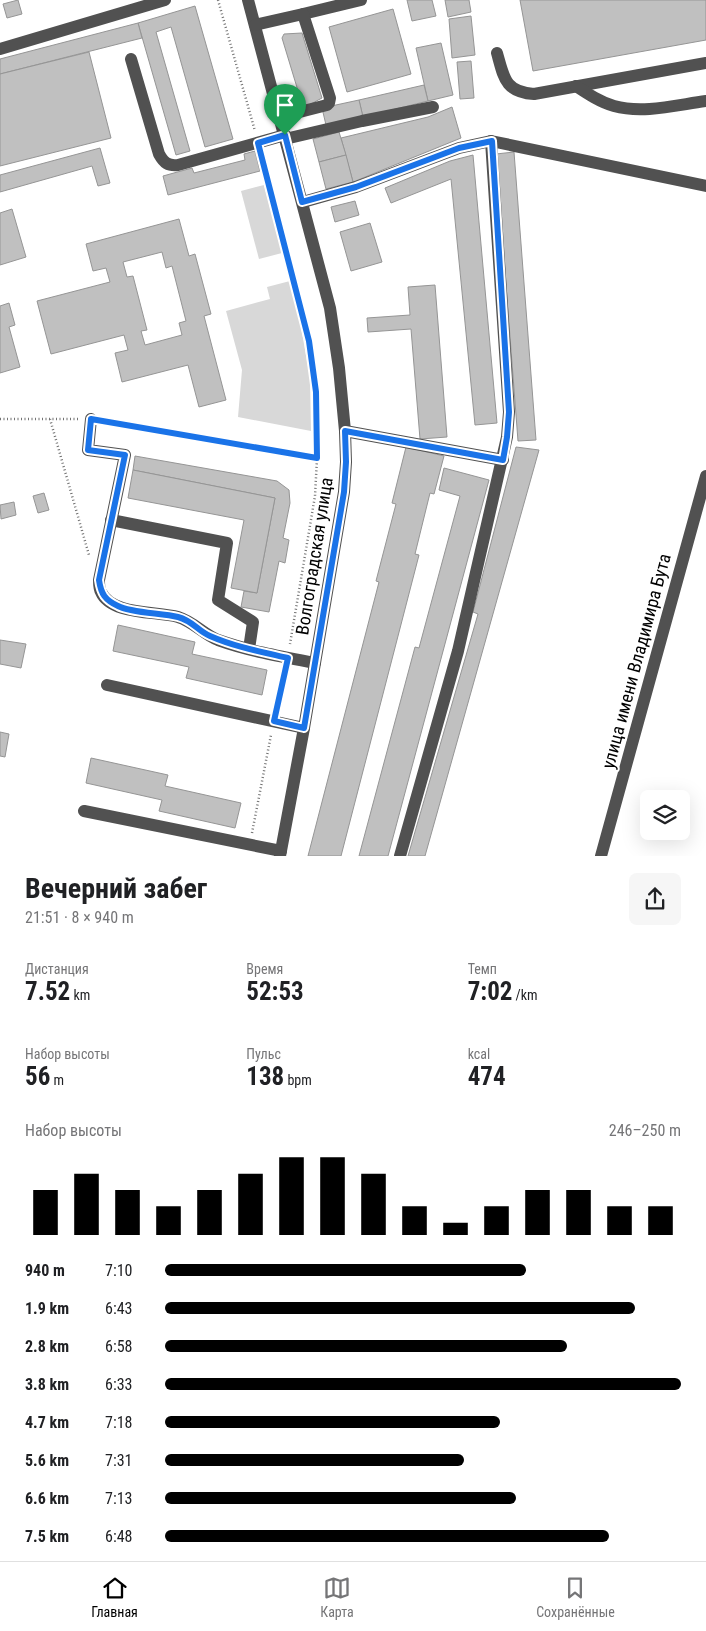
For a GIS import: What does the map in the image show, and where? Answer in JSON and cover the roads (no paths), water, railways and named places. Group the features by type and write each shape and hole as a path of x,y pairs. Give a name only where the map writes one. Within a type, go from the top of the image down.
{"street":[{"path":"0,48 165,0"},
{"name":"Волгоградская улица","path":"248,0 330,308 339,368 345,431 346,462 344,492 304,728 280,853"},
{"path":"255,25 360,0"},
{"path":"280,117 329,103 330,98 303,14"},
{"path":"497,53 503,75 509,86 520,93 534,94 706,63"},
{"path":"131,59 159,154 163,162 170,166 258,143 433,107"},
{"path":"576,86 593,98 613,106 633,109 706,101"},
{"path":"400,856 458,651 507,437 509,412 492,141"},
{"path":"302,202 356,187 459,148 492,141 706,186"},
{"path":"91,419 88,450 125,455 99,580 101,592 108,600 120,607 178,617 192,623 205,634 249,649 315,663"},
{"path":"345,431 503,460"},
{"name":"улица имени Владимира Бута","path":"601,856 706,476"},
{"path":"111,520 227,543 218,600 253,622 249,649"},
{"path":"107,685 304,728"},
{"path":"84,811 250,844 280,853"}]}
